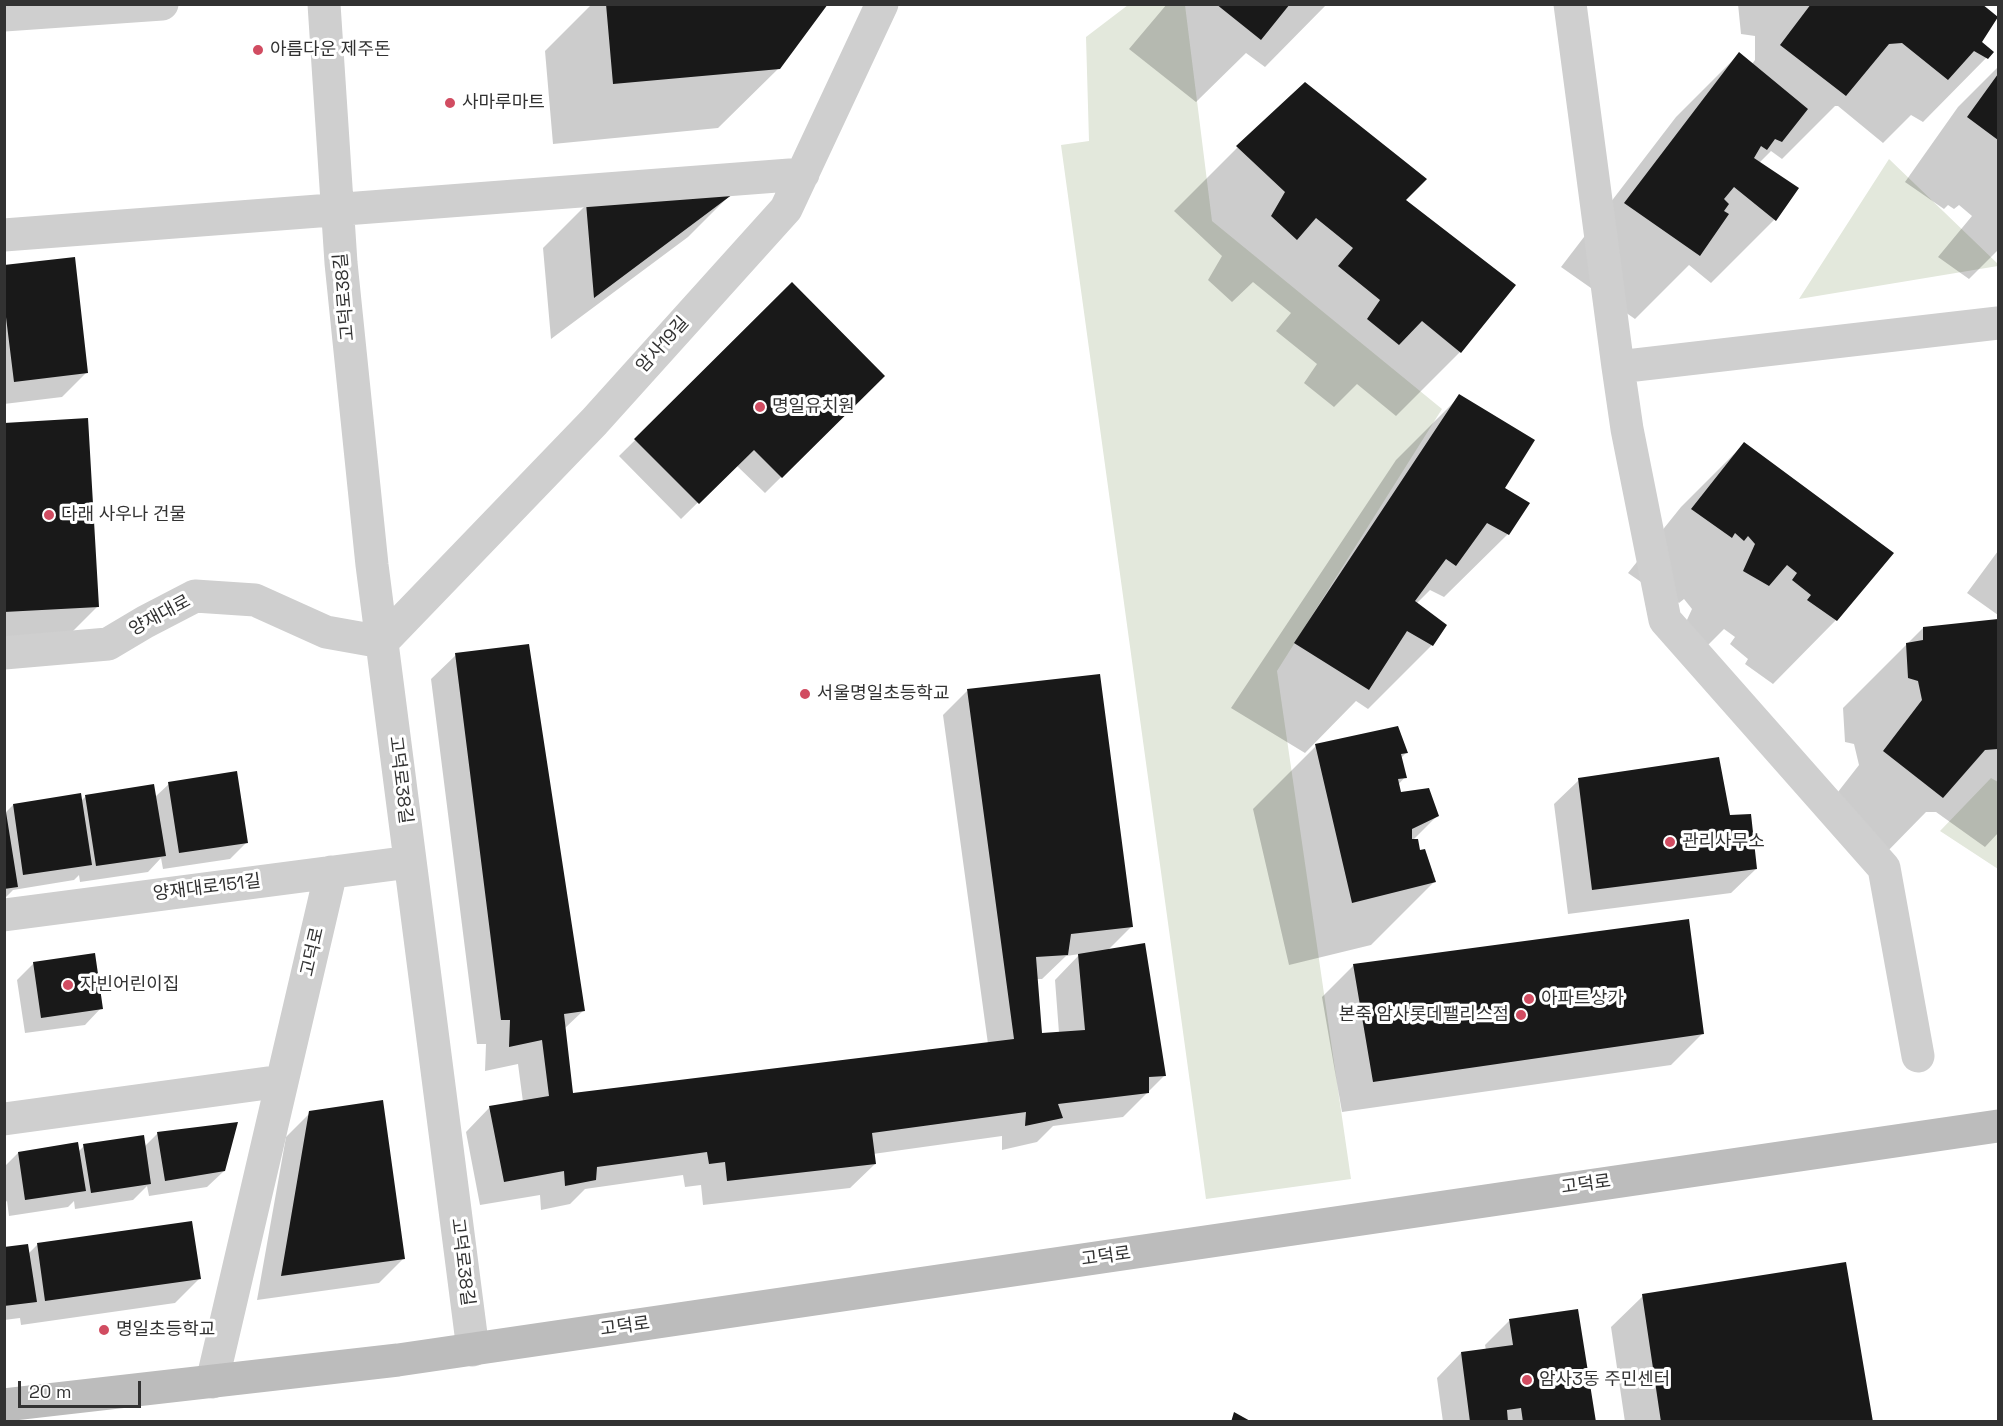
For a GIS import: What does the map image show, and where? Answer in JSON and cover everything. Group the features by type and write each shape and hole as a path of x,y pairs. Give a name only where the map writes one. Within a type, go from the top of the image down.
{"main road":[{"name":"고덕로","path":"4,1406 473,1350 1998,1126"}],"street":[{"path":"4,15 162,4"},
{"name":"고덕로38길","path":"324,4 338,208 372,564 473,1350"},
{"name":"암사19길","path":"382,642 594,422 786,209 882,4"},
{"path":"1570,4 1627,429 1665,620 1884,868 1918,1056"},
{"path":"4,235 803,174"},
{"path":"1618,367 1998,323"},
{"name":"양재대로","path":"4,653 108,644 195,596 255,600 326,632 382,642"},
{"name":"양재대로151길","path":"4,915 410,862"},
{"name":"고덕로","path":"212,1382 331,872"},
{"path":"4,1119 282,1081"}],"shaded area":[{"path":"1128,5 1185,5 1212,221 1442,409 1277,671 1351,1179 1206,1199 1061,145 1089,141 1086,37"},
{"path":"1889,159 1998,266 1799,299"},
{"path":"1991,778 1998,782 1998,869 1940,831"}],"building":[{"path":"606,4 828,4 780,69 613,84"},
{"path":"1216,4 1290,4 1261,40"},
{"path":"1811,4 1982,4 1998,17 1982,42 1994,52 1988,59 1974,51 1948,80 1902,43 1889,44 1846,96 1780,45"},
{"path":"1739,52 1808,109 1782,142 1775,139 1767,150 1761,146 1754,158 1799,188 1776,221 1734,187 1724,199 1729,204 1724,211 1729,214 1700,256 1624,203"},
{"path":"1998,74 1998,140 1967,117"},
{"path":"1305,82 1427,179 1406,200 1516,285 1461,353 1422,321 1399,345 1367,319 1380,300 1338,266 1353,248 1316,218 1297,240 1271,216 1285,192 1236,146"},
{"path":"733,194 594,298 586,203"},
{"path":"75,257 88,373 14,382 4,301 4,265"},
{"name":"명일유치원","path":"792,282 885,376 782,478 754,450 699,504 634,439"},
{"path":"1459,394 1535,440 1505,488 1530,503 1509,535 1487,523 1456,566 1446,559 1415,601 1447,625 1433,646 1407,631 1369,690 1294,643"},
{"name":"다래 사우나 건물","path":"88,418 99,607 4,612 4,423"},
{"path":"1744,442 1894,553 1837,621 1807,600 1811,595 1792,580 1797,573 1787,565 1769,586 1743,571 1755,544 1748,536 1744,541 1735,533 1732,538 1691,509"},
{"path":"1998,619 1998,749 1985,750 1943,798 1883,751 1922,700 1918,681 1908,678 1906,643 1923,640 1923,627"},
{"name":"서울명일초등학교","path":"529,644 585,1011 564,1014 573,1093 1014,1039 967,689 1100,674 1133,927 1071,934 1068,955 1036,957 1042,1033 1085,1030 1078,954 1145,943 1166,1076 1149,1077 1149,1093 1058,1104 1063,1118 1025,1126 1026,1112 872,1133 876,1164 727,1181 725,1162 709,1164 707,1152 597,1167 596,1180 565,1186 564,1171 504,1182 489,1106 549,1096 542,1040 509,1047 510,1020 501,1020 455,653"},
{"path":"1398,726 1408,753 1401,754 1407,778 1398,779 1401,792 1429,788 1439,816 1412,829 1412,839 1418,839 1420,850 1425,849 1436,882 1352,903 1315,744"},
{"name":"관리사무소","path":"1719,757 1730,815 1751,814 1757,869 1592,890 1578,778"},
{"path":"237,771 248,843 179,853 168,782"},
{"path":"154,784 166,856 96,866 85,795"},
{"path":"81,793 92,865 23,875 13,804"},
{"path":"6,812 18,887 4,889 4,813"},
{"name":"아파트상가","path":"1689,919 1704,1034 1373,1082 1353,964"},
{"name":"자빈어린이집","path":"95,953 103,1009 41,1018 33,962"},
{"path":"383,1100 405,1259 281,1276 309,1111"},
{"path":"238,1122 225,1171 165,1181 157,1132"},
{"path":"144,1135 151,1184 91,1193 83,1144"},
{"path":"78,1142 86,1191 25,1200 18,1152"},
{"path":"192,1221 201,1279 45,1301 37,1243"},
{"path":"28,1244 37,1302 4,1306 4,1247"},
{"path":"1846,1262 1873,1422 1661,1422 1642,1294"},
{"name":"암사3동 주민센터","path":"1578,1309 1596,1422 1523,1422 1521,1408 1507,1410 1508,1422 1470,1422 1461,1352 1513,1345 1509,1319"},
{"path":"1234,1412 1252,1422 1231,1422"}],"place":[{"name":"아름다운 제주돈","path":"258,50"},
{"name":"사마루마트","path":"450,103"},
{"name":"명일유치원","path":"760,407"},
{"name":"다래 사우나 건물","path":"49,515"},
{"name":"서울명일초등학교","path":"805,694"},
{"name":"관리사무소","path":"1670,842"},
{"name":"자빈어린이집","path":"68,985"},
{"name":"아파트상가","path":"1529,999"},
{"name":"본죽 암사롯데팰리스점","path":"1521,1015"},
{"name":"명일초등학교","path":"104,1330"},
{"name":"암사3동 주민센터","path":"1527,1380"}]}
